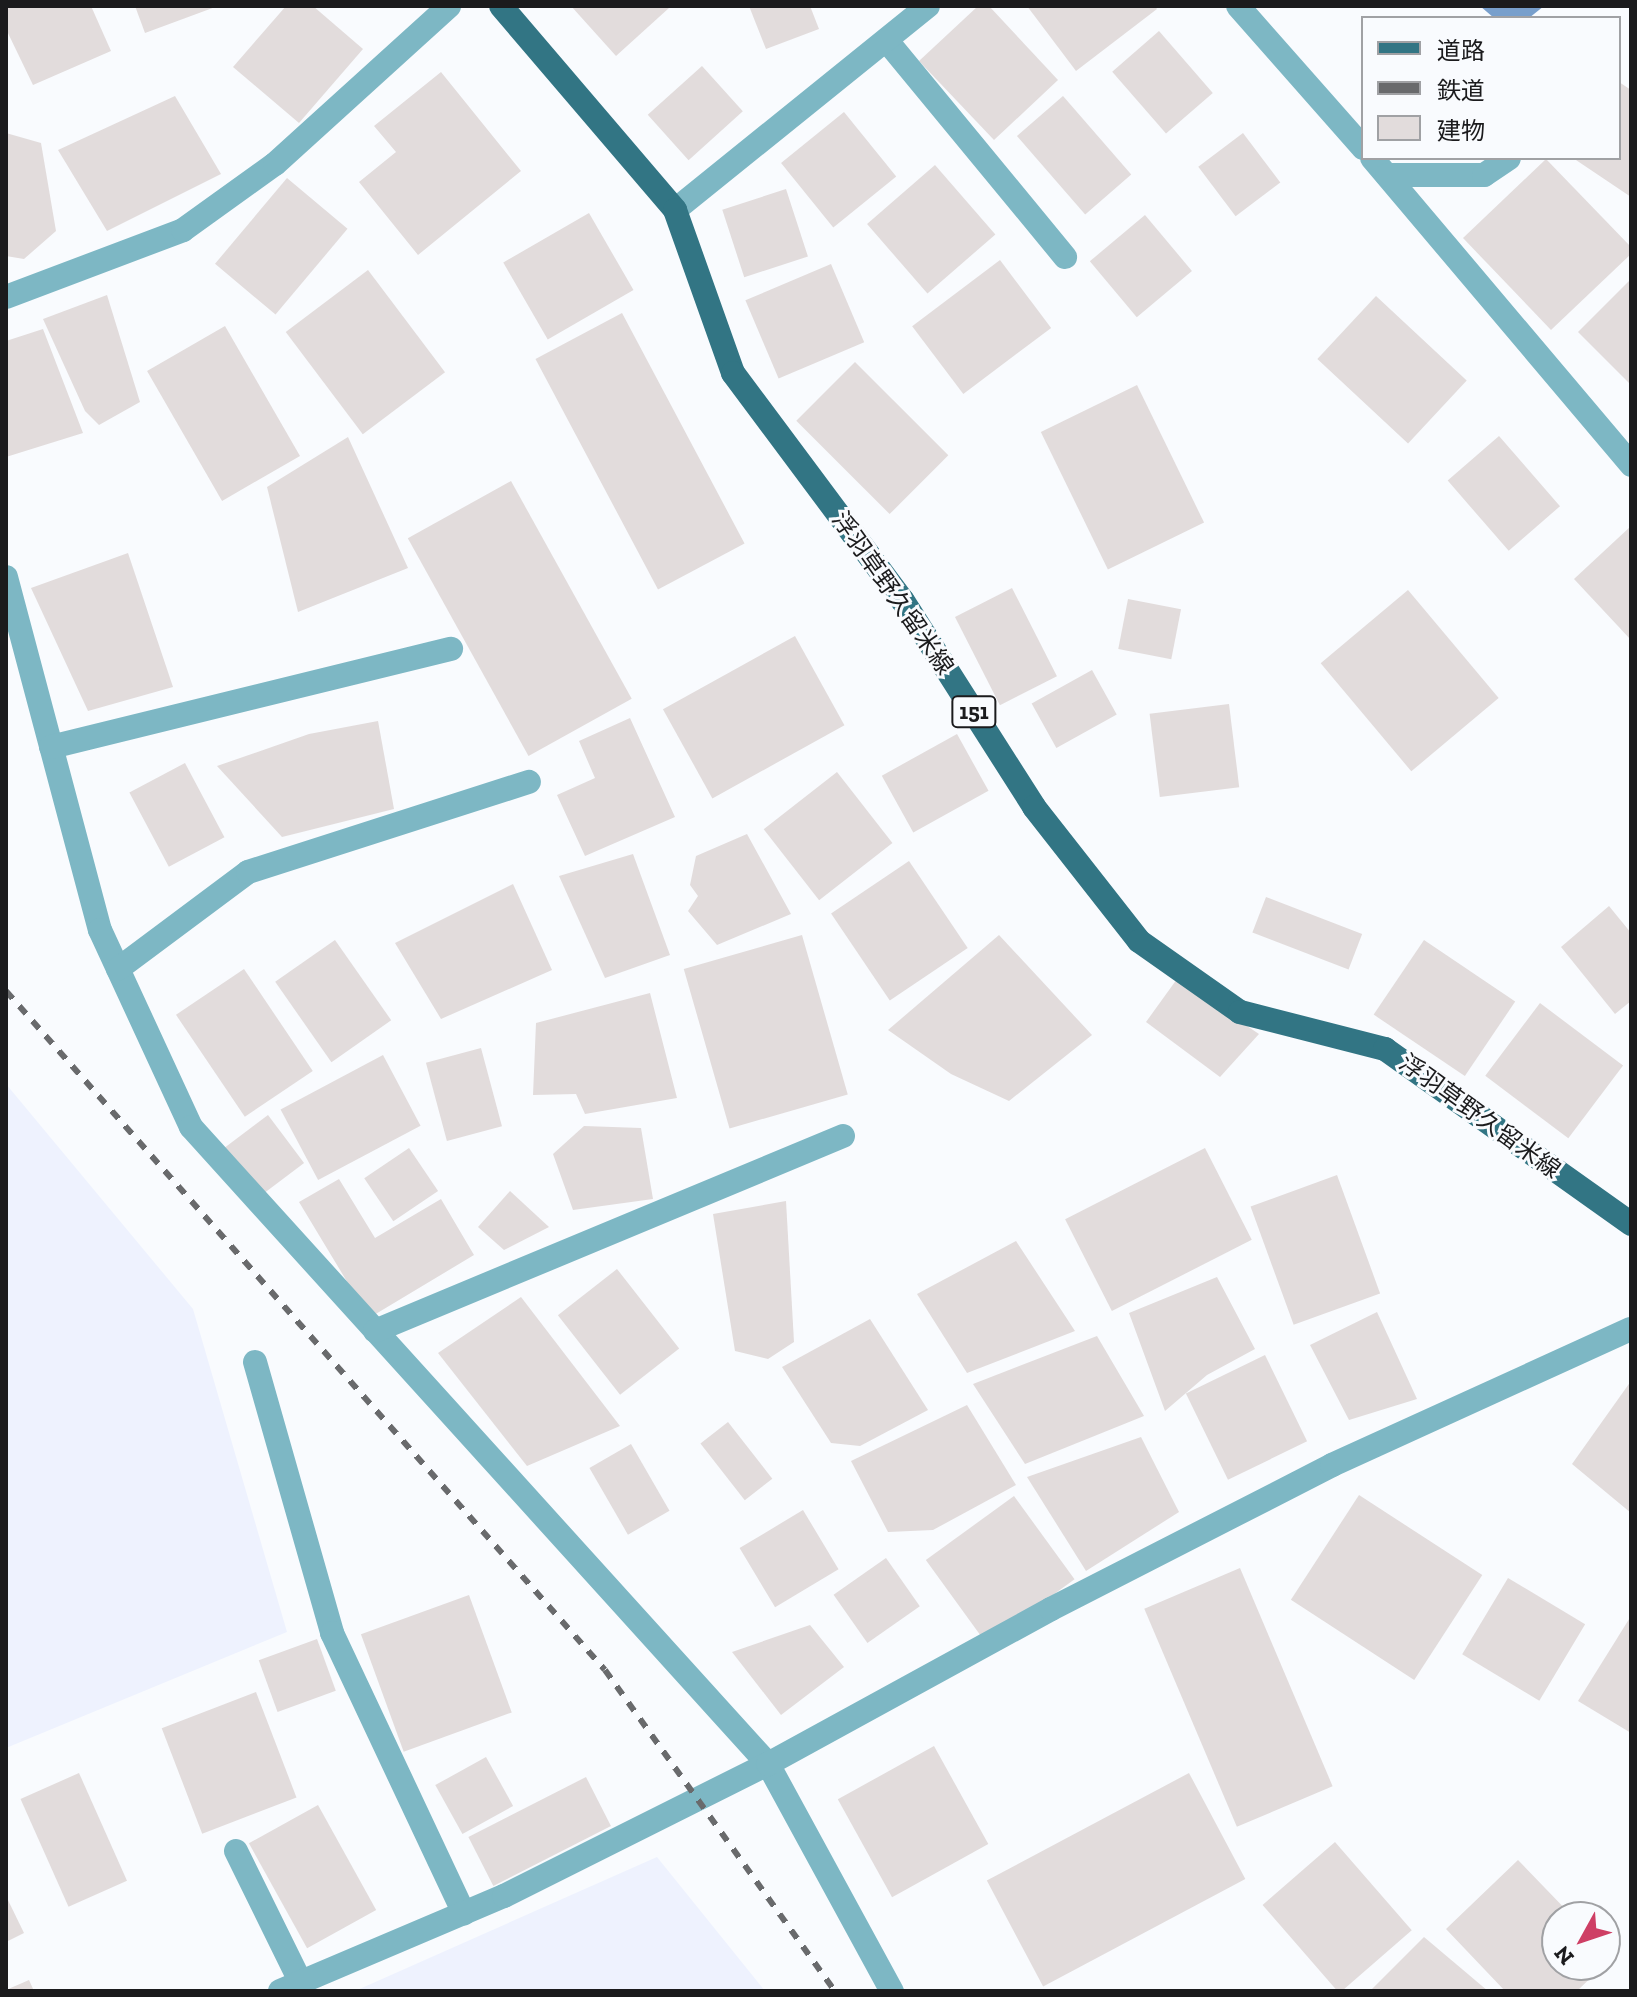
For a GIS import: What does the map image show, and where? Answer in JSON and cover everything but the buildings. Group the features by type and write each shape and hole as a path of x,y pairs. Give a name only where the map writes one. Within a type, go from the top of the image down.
{"main road":[{"name":"浮羽草野久留米線","path":"501,6 675,210 733,373 903,601 1034,807 1139,941 1240,1012 1385,1049 1631,1224"}],"street":[{"path":"6,297 183,230 275,164 449,6"},
{"path":"1238,6 1361,146"},
{"path":"675,210 887,41 925,7"},
{"path":"887,41 1065,257"},
{"path":"1380,167 1484,175 1506,160"},
{"path":"1380,167 1631,465"},
{"path":"6,577 100,930 191,1127 768,1764 892,1991"},
{"path":"51,747 451,649"},
{"path":"118,969 248,872 529,782"},
{"path":"375,1331 843,1136"},
{"path":"236,1851 290,1987 464,1913 768,1764 1051,1609 1332,1465 1631,1329"},
{"path":"255,1362 332,1633 464,1913"}],"shaded area":[{"path":"6,1084 193,1309 287,1632 6,1748"},
{"path":"657,1857 765,1991 355,1991"}],"water":[{"path":"1480,6 1544,6 1532,16 1492,16"}],"railway":[{"path":"6,991 605,1670 835,1991"}]}
